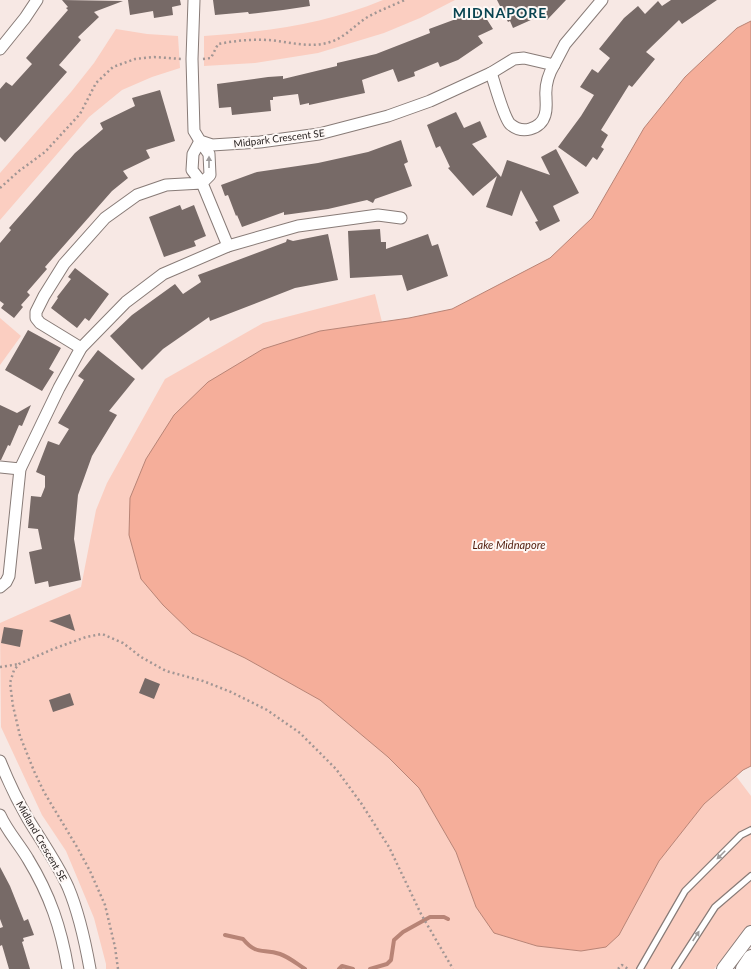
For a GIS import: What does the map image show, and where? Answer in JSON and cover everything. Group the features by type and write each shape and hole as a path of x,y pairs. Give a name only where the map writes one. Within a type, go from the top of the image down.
{"street":[{"path":"0,49 25,18 37,0"},
{"path":"81,348 40,323 36,318 36,312 44,296 64,264 105,218 137,195 166,184 202,183 210,174 209,154 194,131 192,59 194,0"},
{"path":"491,73 507,119 516,128 522,130 529,130 538,125 545,116 546,85 549,74 565,44 602,0"},
{"name":"Midpark Crescent SE","path":"200,141 212,145 260,142 319,134 388,116 430,101 491,73 514,59 524,58 554,65"},
{"path":"200,141 193,154 192,170 202,183 228,246"},
{"path":"0,587 6,582 9,576 20,468 59,388 81,348 126,302 163,274 228,246 298,226 378,215 401,218"},
{"path":"0,467 20,468"},
{"name":"Midland Crescent SE","path":"0,761 21,806 52,856 68,887 79,919 90,969"},
{"name":"Midland Crescent SE","path":"0,815 28,859 46,893 62,936 68,969"},
{"path":"724,969 751,933"},
{"path":"743,969 751,957"}],"lane":[{"path":"640,969 685,892 741,835 751,830"},
{"path":"675,969 715,907 751,876"}],"path":[{"path":"0,667 19,664 53,649 86,637 102,634 123,643 141,657 166,671 203,680 267,710 300,733 336,769 361,803 389,847 421,914 453,969"},
{"path":"19,664 14,670 10,683 13,706 20,736 44,792 78,847 105,905 116,947 118,969"},
{"path":"618,969 622,965 628,969"}],"shaded area":[{"path":"383,0 455,0 420,18 384,33 318,53 255,63 204,66 204,36 295,26 339,15"},
{"path":"116,29 147,34 178,36 180,68 152,77 122,90 89,117 0,220 0,173 71,92 94,63"},
{"path":"375,294 382,322 320,331 192,633 245,658 320,700 388,757 419,788 456,852 476,907 495,933 537,946 581,951 619,935 659,861 704,804 736,776 751,796 751,927 714,969 106,969 94,918 66,851 42,815 1,727 0,623 81,587 96,510 107,483 165,379 263,323"},
{"path":"0,318 21,336 0,365"}],"water":[{"name":"Lake Midnapore","path":"751,21 751,766 743,770 704,804 659,861 619,935 606,947 581,951 537,946 494,933 476,907 456,852 419,788 388,757 320,700 245,658 192,633 163,605 141,579 129,535 130,498 146,459 174,415 208,382 263,349 320,331 409,318 452,309 550,258 592,218 644,128 685,77 737,28"}],"building":[{"path":"62,0 123,1 94,12 99,17 78,37 81,40 59,65 67,72 5,142 0,137 0,89 6,82 12,86 32,64 26,58 68,10 66,8 68,7"},
{"path":"128,0 180,0 181,5 172,7 173,15 154,18 153,11 130,15"},
{"path":"213,0 309,0 310,6 249,14 248,12 215,15"},
{"path":"497,0 566,0 547,20 542,15 513,28 510,21 508,22"},
{"path":"671,0 717,0 682,24 679,20 646,52 655,59 632,87 629,85 601,130 608,135 601,147 604,149 597,160 593,157 586,167 558,147 581,116 594,95 580,87 592,69 598,73 610,58 599,49 624,18 638,6 645,14 658,1 662,6"},
{"path":"479,7 493,29 478,36 483,43 458,60 440,67 438,62 414,72 415,76 398,82 393,69 362,80 365,93 309,105 309,103 300,105 298,94 273,97 273,100 270,100 271,111 232,115 231,107 219,108 217,84 268,77 283,76 283,79 337,66 337,63 376,54 430,33 429,29 456,19 467,11 469,13"},
{"path":"160,90 175,141 146,150 150,158 123,171 128,178 112,191 45,267 47,269 27,292 30,295 21,305 23,307 14,318 1,308 4,304 0,301 0,243 11,230 9,228 75,153 103,129 100,123 135,106 132,98"},
{"path":"456,112 464,128 480,121 487,137 472,144 501,177 507,160 550,175 541,157 556,149 579,193 553,206 560,221 540,231 535,222 538,221 521,190 512,216 486,207 497,176 473,196 448,168 450,167 440,146 436,148 427,125"},
{"path":"401,140 408,162 404,164 412,186 375,199 373,203 367,200 328,209 284,215 284,212 242,227 228,195 225,196 221,185 257,172 318,163 368,152"},
{"path":"180,205 182,210 194,205 206,236 194,241 196,246 164,257 149,217"},
{"path":"380,229 381,242 386,242 386,249 428,234 432,246 438,244 448,276 407,291 402,275 350,278 348,231"},
{"path":"328,234 338,280 295,288 210,321 209,317 163,349 142,370 110,336 132,315 175,284 183,294 201,282 198,275 286,242 287,239 293,241"},
{"path":"75,268 109,294 89,321 85,318 77,328 51,308 58,298 57,297 71,279 68,277"},
{"path":"28,330 61,348 49,369 54,372 42,391 5,370"},
{"path":"98,350 135,379 109,411 117,415 92,456 78,495 74,539 81,580 49,587 48,581 35,584 29,552 42,549 38,529 28,528 31,496 41,497 45,487 45,476 36,472 48,441 59,445 69,429 58,423 84,380 78,376"},
{"path":"0,405 17,413 31,405 22,426 19,425 10,446 8,445 1,460 0,460"},
{"path":"70,614 75,631 49,621"},
{"path":"4,627 23,630 20,647 1,643"},
{"path":"145,678 160,684 154,699 139,693"},
{"path":"70,693 74,705 53,712 49,700"},
{"path":"0,867 10,886 24,921 28,919 34,935 23,938 24,941 22,942 30,969 9,969 2,945 0,946 0,928 3,927 0,919"}],"waterway":[{"path":"370,969 387,964 391,960 394,940 403,932 430,917 444,917 448,919"},
{"path":"225,935 243,939 256,950 274,952 283,955 305,969"},
{"path":"339,969 342,966 353,969"}],"district":[{"name":"MIDNAPORE","path":"500,12"}]}
